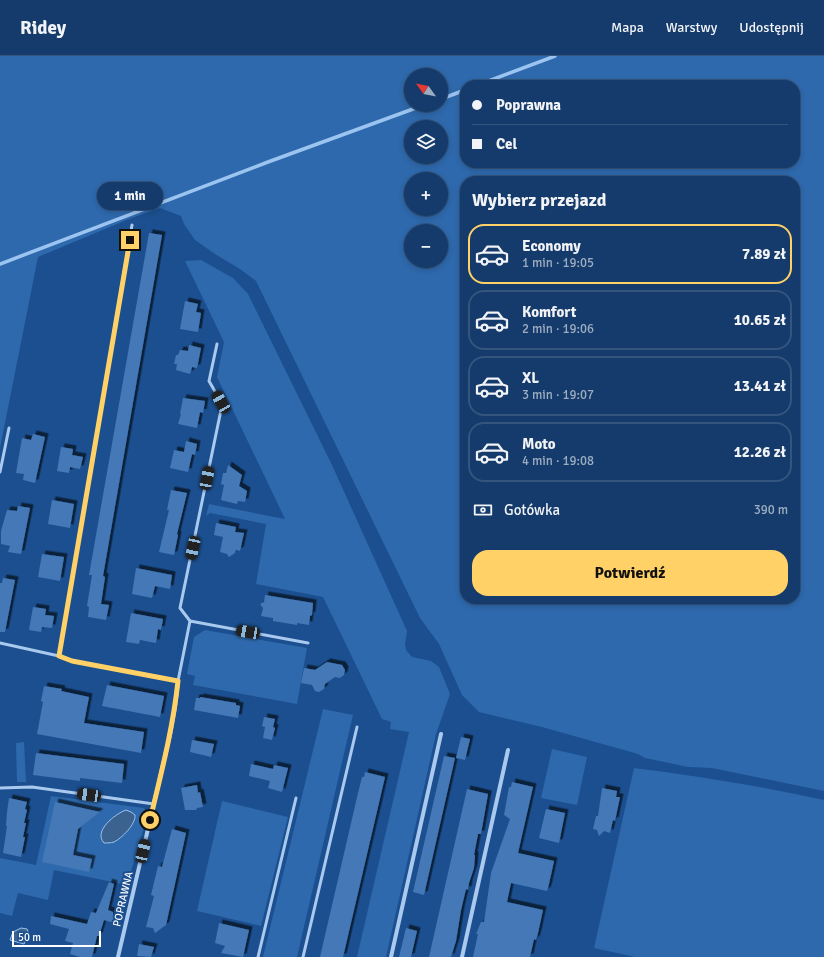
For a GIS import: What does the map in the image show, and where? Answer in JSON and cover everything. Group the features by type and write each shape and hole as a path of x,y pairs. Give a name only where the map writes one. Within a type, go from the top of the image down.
{"street":[{"name":"POPRAWNA","path":"118,957 171,728 178,681"},
{"path":"391,957 441,734"},
{"path":"462,957 508,750"}],"lane":[{"path":"59,656 132,225"},
{"path":"216,344 209,381 221,402 221,410 180,608 190,621 308,643"},
{"path":"0,472 9,428"},
{"path":"0,643 59,656 72,661 178,681 190,621"},
{"path":"303,957 357,726"},
{"path":"0,788 32,787 154,804"},
{"path":"258,957 296,798"}],"shaded area":[{"path":"0,56 824,56 824,791 712,768 688,767 645,758 638,754 542,727 479,712 462,695 439,644 420,618 256,281 195,240 184,224 181,216 160,208 129,219 38,257 0,448"},
{"path":"201,260 233,278 248,294 332,465 407,631 405,645 406,650 412,657 431,661 439,667 450,694 436,734 386,957 357,957 409,732 390,729 391,722 382,719 323,597 256,584 266,524 210,513 206,516 209,504 285,519 217,377 224,342 185,261"},
{"path":"205,630 307,648 297,704 193,685 195,676 187,674 194,637"},
{"path":"323,709 353,715 297,957 263,957"},
{"path":"24,742 26,782 17,782 16,743"},
{"path":"552,749 587,757 577,805 541,798"},
{"path":"634,768 682,774 777,790 824,800 824,957 635,957 594,948"},
{"path":"51,796 144,808 148,814 127,885 54,870 48,900 18,893 12,916 0,913 0,858 36,865"},
{"path":"222,801 288,817 261,926 197,911"},
{"path":"126,810 135,815 135,819 131,826 117,840 104,843 101,838 103,828 116,815"},
{"path":"21,928 27,929 29,934 24,944 10,940 13,932"}],"building":[{"path":"149,233 162,235 103,576 105,577 101,604 109,605 106,620 88,617 89,607 87,606 92,575 89,575"},
{"path":"185,301 198,304 196,312 201,313 198,332 180,329"},
{"path":"189,345 201,348 197,368 192,367 190,374 176,370 177,364 174,364 176,355 178,355 180,350 188,351"},
{"path":"183,398 205,401 203,413 200,412 197,428 178,424"},
{"path":"33,434 45,437 35,483 23,480 24,474 16,473 22,438 31,440"},
{"path":"186,441 197,444 195,455 192,454 188,472 170,468 174,450 184,452"},
{"path":"61,447 73,449 72,455 83,457 80,469 70,467 69,473 57,471"},
{"path":"228,465 242,475 239,486 247,491 245,502 238,501 237,504 221,500 224,485 221,484 223,473 226,473"},
{"path":"171,490 187,493 177,534 174,555 159,552 169,510 167,510"},
{"path":"52,500 74,504 70,528 48,524"},
{"path":"18,506 30,508 21,554 8,552 10,546 1,544 1,531 7,510 17,511"},
{"path":"216,523 236,527 235,532 244,533 240,551 236,550 235,553 229,557 227,554 220,552 223,537 214,535"},
{"path":"42,554 64,557 60,581 38,577"},
{"path":"136,568 172,575 170,589 155,586 152,598 132,594"},
{"path":"3,578 15,580 5,632 0,632 0,583 2,583"},
{"path":"265,595 313,603 309,625 297,623 297,625 273,621 273,618 261,616 263,608 260,604 264,602"},
{"path":"33,607 46,609 45,615 54,616 52,628 42,627 41,632 29,630"},
{"path":"131,613 163,619 161,630 158,629 156,643 140,640 139,644 126,642"},
{"path":"327,662 342,665 345,670 344,675 340,678 335,677 325,684 324,689 319,692 315,691 312,685 301,683 304,668 315,670"},
{"path":"107,685 164,696 160,717 102,706"},
{"path":"44,686 62,689 61,691 89,697 84,723 144,732 141,753 37,734 43,702 41,701"},
{"path":"200,697 236,703 236,705 240,706 238,718 194,710 196,698"},
{"path":"264,717 275,719 273,727 275,728 272,740 263,738 265,727 262,726"},
{"path":"461,737 470,739 465,760 456,758"},
{"path":"192,740 214,744 211,757 190,752"},
{"path":"36,753 124,764 122,783 80,778 80,781 33,775"},
{"path":"444,756 455,758 424,895 413,892"},
{"path":"251,764 273,769 274,765 288,768 282,792 268,788 270,781 249,776"},
{"path":"365,772 385,777 343,957 320,957 358,793 362,777 364,777"},
{"path":"512,782 533,787 518,853 554,861 549,884 547,891 511,883 507,902 543,910 538,933 536,940 534,939 530,957 473,957 478,934 476,934 481,922 484,922 491,873 510,819 504,815 509,787 511,787"},
{"path":"197,785 203,807 197,808 196,810 185,810 181,788"},
{"path":"602,788 617,791 616,797 620,797 615,821 613,820 610,833 604,831 599,836 597,830 593,829 596,816 598,816"},
{"path":"467,789 488,794 481,834 478,834 474,855 474,868 468,890 466,889 456,941 451,957 429,957"},
{"path":"9,798 27,802 24,823 26,823 23,837 25,837 21,857 3,853"},
{"path":"55,802 100,812 78,829 73,855 92,859 89,872 42,862"},
{"path":"546,809 565,813 559,843 539,838"},
{"path":"172,829 186,833 166,925 155,933 153,928 146,927 154,896 151,895 158,866 162,867"},
{"path":"109,882 114,884 108,910 113,912 114,923 104,920 99,936 97,936 92,957 80,957 70,954 73,943 65,941 69,929 50,924 51,916 87,924 91,912 96,913"},
{"path":"219,923 249,930 243,957 221,953 225,946 215,943"},
{"path":"406,928 417,931 411,957 399,957"},
{"path":"139,944 154,947 151,957 137,956"}],"waterway":[{"path":"491,80 555,56"},
{"path":"448,96 460,92"},
{"path":"0,264 268,162 405,112"}],"route":[{"path":"130,240 59,656 72,661 178,681 170,735 150,820"}]}
